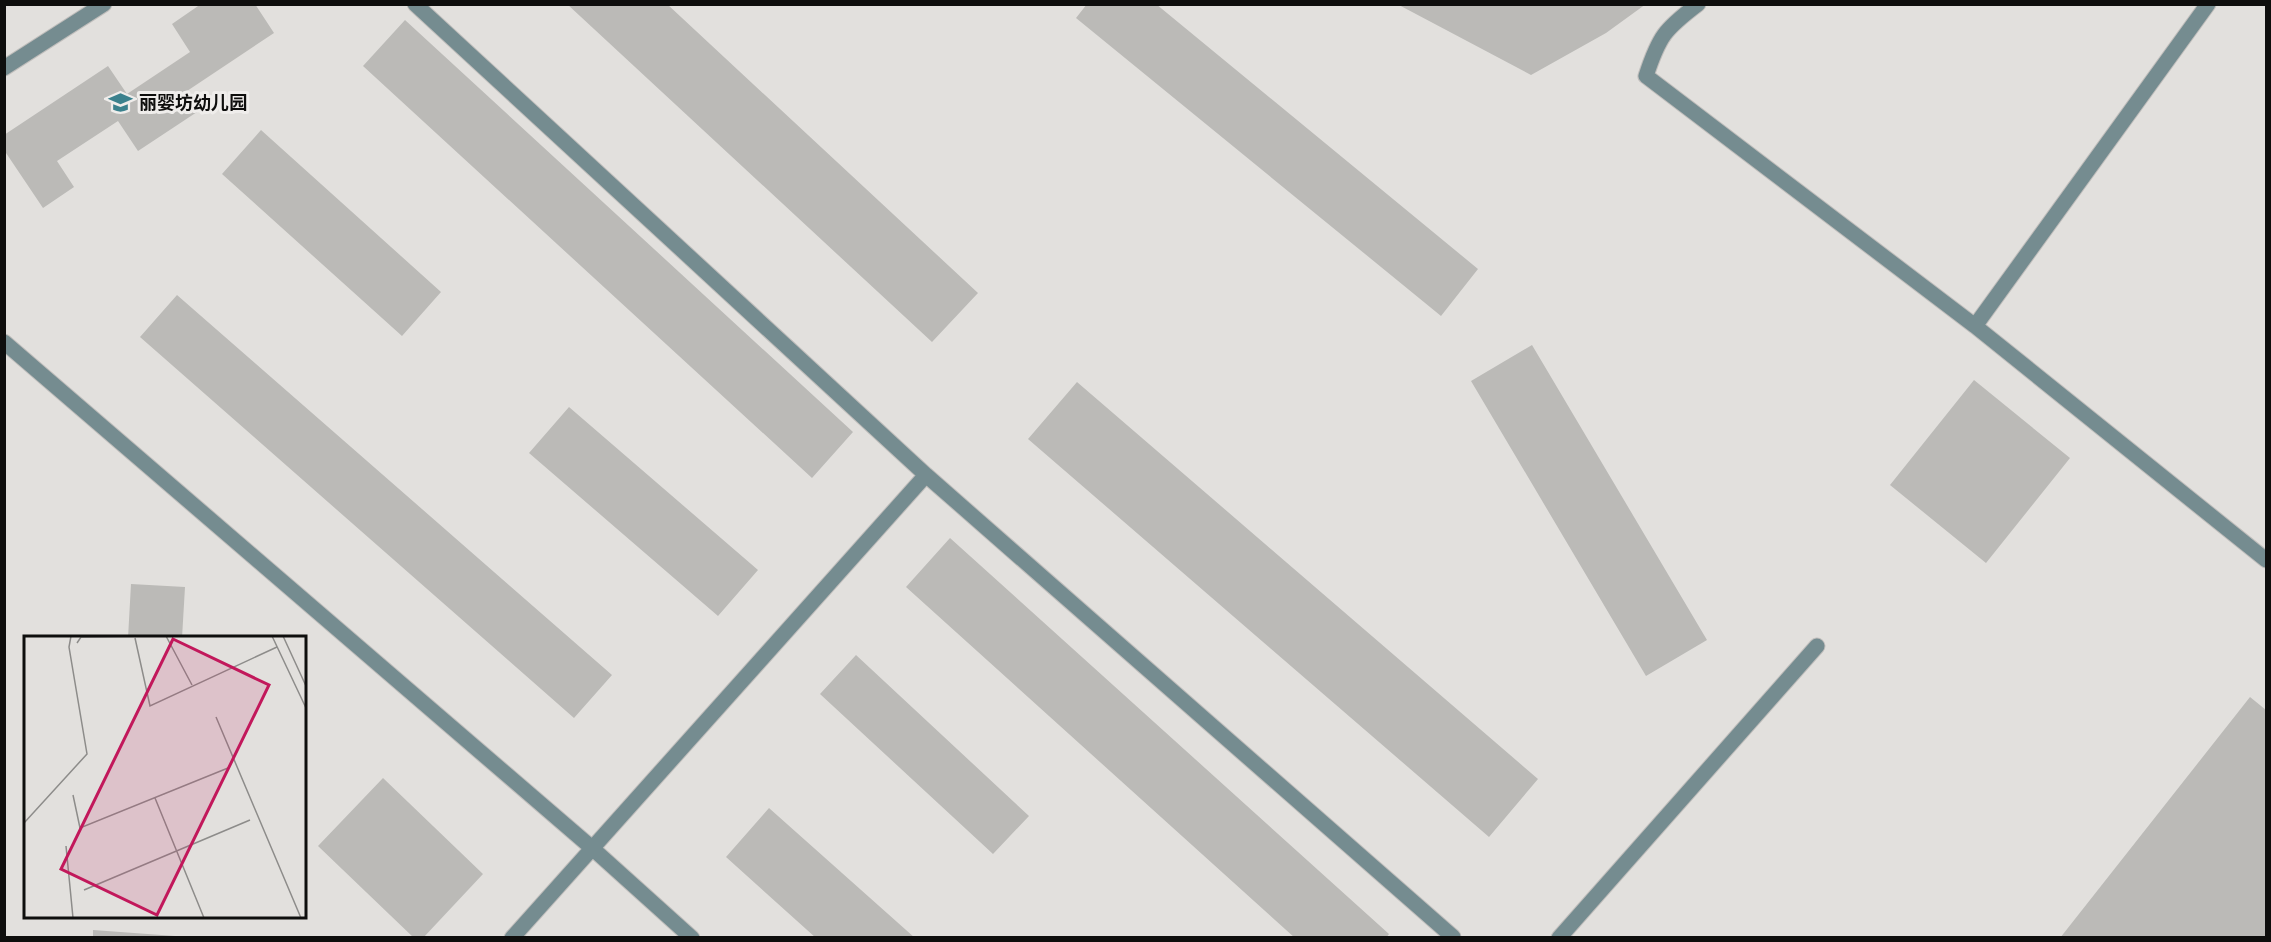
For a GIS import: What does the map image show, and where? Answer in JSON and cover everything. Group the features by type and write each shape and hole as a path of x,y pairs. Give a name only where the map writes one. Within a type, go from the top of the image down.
{"street":[{"path":"4,68 104,4"},
{"path":"415,4 926,475 1453,937"},
{"path":"1698,4 1671,24 1655,48 1646,76 1975,326 2266,560"},
{"path":"1975,326 2208,4"},
{"path":"4,342 592,848 692,938"},
{"path":"512,938 926,475"},
{"path":"1559,938 1818,646"}],"building":[{"name":"丽婴坊幼儿园","path":"201,4 255,4 274,33 184,93 197,112 138,151 118,121 57,161 74,187 43,208 4,150 4,135 108,66 127,94 190,52 172,24"},
{"path":"567,4 667,4 978,293 932,342"},
{"path":"1087,4 1156,4 1478,269 1441,316 1076,18"},
{"path":"1397,4 1646,4 1606,33 1531,75"},
{"path":"405,20 853,432 812,478 363,66"},
{"path":"261,130 441,292 402,336 222,174"},
{"path":"177,295 612,675 574,718 140,337"},
{"path":"1532,345 1707,640 1646,676 1471,381"},
{"path":"1974,380 2070,458 1986,563 1890,485"},
{"path":"1077,382 1538,779 1489,837 1028,439"},
{"path":"569,407 758,570 718,616 529,453"},
{"path":"950,538 1389,934 1386,938 1295,938 906,587"},
{"path":"131,584 185,587 182,636 128,636"},
{"path":"856,655 1029,816 993,854 820,694"},
{"path":"2250,697 2266,710 2266,938 2060,938"},
{"path":"383,778 483,874 423,938 414,938 318,846"},
{"path":"769,808 915,938 816,938 726,857"},
{"path":"93,930 175,936 175,938 93,938"}],"place":[{"name":"丽婴坊幼儿园","path":"121,103"}]}
